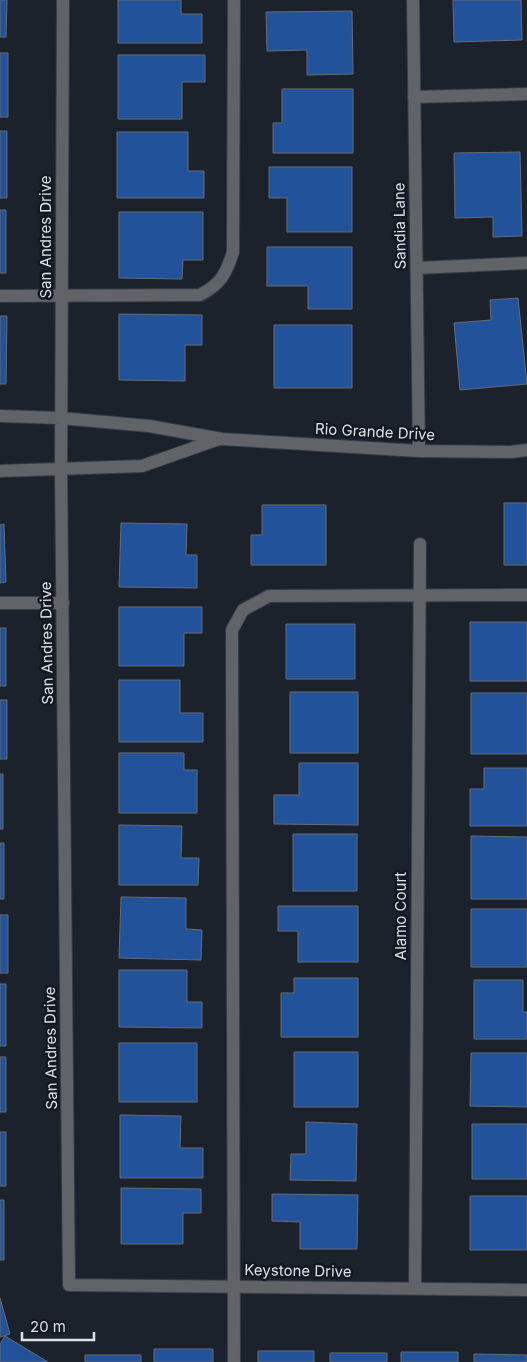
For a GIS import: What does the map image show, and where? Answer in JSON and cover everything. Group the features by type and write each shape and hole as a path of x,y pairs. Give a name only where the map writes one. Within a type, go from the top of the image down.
{"street":[{"name":"San Andres Drive","path":"63,0 61,470 69,1285"},
{"path":"0,296 200,295 214,288 227,272 233,252 234,0"},
{"name":"Sandia Lane","path":"413,0 419,452"},
{"path":"414,96 527,94"},
{"path":"417,268 527,263"},
{"name":"Rio Grande Drive","path":"0,416 62,418 149,426 222,438 419,452 511,452 527,450"},
{"name":"Rio Grande Drive","path":"0,471 142,466 222,438"},
{"name":"Alamo Court","path":"415,1289 420,544"},
{"path":"234,1362 232,630 243,610 269,596 527,595"},
{"path":"0,603 63,603"},
{"name":"Keystone Drive","path":"69,1285 527,1290"}],"building":[{"path":"0,0 7,0 6,37 0,37"},
{"path":"118,0 181,0 181,14 202,14 202,43 118,43"},
{"path":"453,0 521,0 522,40 454,42"},
{"path":"352,11 353,74 307,75 307,50 267,51 266,12"},
{"path":"0,53 8,53 8,117 0,117"},
{"path":"118,55 205,55 205,82 182,82 182,119 118,119"},
{"path":"282,89 353,89 353,153 273,153 273,123 282,123"},
{"path":"0,131 7,131 7,198 0,198"},
{"path":"117,132 188,132 188,171 204,171 204,198 117,198"},
{"path":"520,152 522,236 493,237 493,217 455,218 454,153"},
{"path":"269,167 352,167 352,232 287,232 287,198 269,198"},
{"path":"0,210 6,210 6,273 0,273"},
{"path":"119,212 203,212 203,260 183,260 182,279 119,278"},
{"path":"267,247 352,247 352,309 308,309 308,286 267,286"},
{"path":"518,298 527,384 460,390 454,323 491,320 490,300"},
{"path":"119,314 202,315 202,345 185,345 185,381 119,380"},
{"path":"0,316 7,316 6,384 0,384"},
{"path":"274,325 352,325 352,388 274,388"},
{"path":"504,503 527,503 527,565 504,565"},
{"path":"262,505 326,505 326,565 251,565 251,535 262,535"},
{"path":"121,523 187,524 186,555 197,555 197,588 119,587"},
{"path":"4,524 6,582 0,583 0,525"},
{"path":"119,607 202,607 202,633 184,633 184,666 119,666"},
{"path":"470,622 527,622 527,681 470,681"},
{"path":"286,624 355,624 355,679 286,679"},
{"path":"0,628 6,628 6,686 0,686"},
{"path":"119,680 180,680 180,713 203,713 203,742 119,742"},
{"path":"290,692 358,692 358,753 290,753"},
{"path":"471,693 527,693 527,754 471,754"},
{"path":"0,700 7,700 7,759 0,759"},
{"path":"119,753 184,753 184,770 197,770 197,813 119,813"},
{"path":"299,763 358,763 358,825 274,824 274,795 299,795"},
{"path":"484,768 527,768 527,826 470,826 470,789 484,789"},
{"path":"0,774 3,774 3,829 0,829"},
{"path":"119,825 182,826 181,858 199,858 198,885 119,885"},
{"path":"293,834 357,834 357,891 293,891"},
{"path":"471,836 527,837 527,899 471,899"},
{"path":"0,843 4,843 4,899 0,899"},
{"path":"121,897 186,898 186,929 202,930 201,960 119,958"},
{"path":"278,906 358,906 358,962 298,962 298,931 278,931"},
{"path":"471,909 527,909 527,967 471,967"},
{"path":"0,915 8,915 8,973 0,973"},
{"path":"119,970 187,970 187,1002 202,1002 202,1028 119,1027"},
{"path":"294,978 358,978 358,1037 281,1037 281,993 294,993"},
{"path":"474,980 523,980 523,1012 527,1012 527,1039 474,1039"},
{"path":"0,984 6,984 6,1046 0,1046"},
{"path":"119,1043 197,1043 197,1102 119,1102"},
{"path":"294,1052 358,1052 358,1107 294,1107"},
{"path":"471,1053 527,1053 527,1107 470,1106"},
{"path":"0,1057 6,1057 6,1112 0,1112"},
{"path":"120,1115 181,1116 180,1148 203,1148 203,1178 120,1178"},
{"path":"306,1122 357,1124 356,1181 290,1180 291,1154 306,1154"},
{"path":"472,1124 527,1124 527,1179 472,1179"},
{"path":"0,1132 6,1132 6,1186 0,1186"},
{"path":"121,1188 201,1189 201,1213 183,1213 183,1244 121,1244"},
{"path":"272,1194 358,1195 357,1249 300,1249 300,1222 272,1221"},
{"path":"470,1196 527,1196 527,1250 470,1250"},
{"path":"0,1200 4,1200 4,1260 0,1260"},
{"path":"0,1298 10,1334 0,1337"},
{"path":"5,1336 48,1362 0,1362 0,1344"},
{"path":"154,1349 213,1349 213,1362 154,1362"},
{"path":"258,1351 314,1351 314,1362 258,1362"},
{"path":"401,1352 458,1352 458,1362 401,1362"},
{"path":"330,1353 387,1353 387,1362 330,1362"},
{"path":"474,1354 527,1355 527,1362 474,1362"},
{"path":"85,1355 141,1355 141,1362 85,1362"}]}
